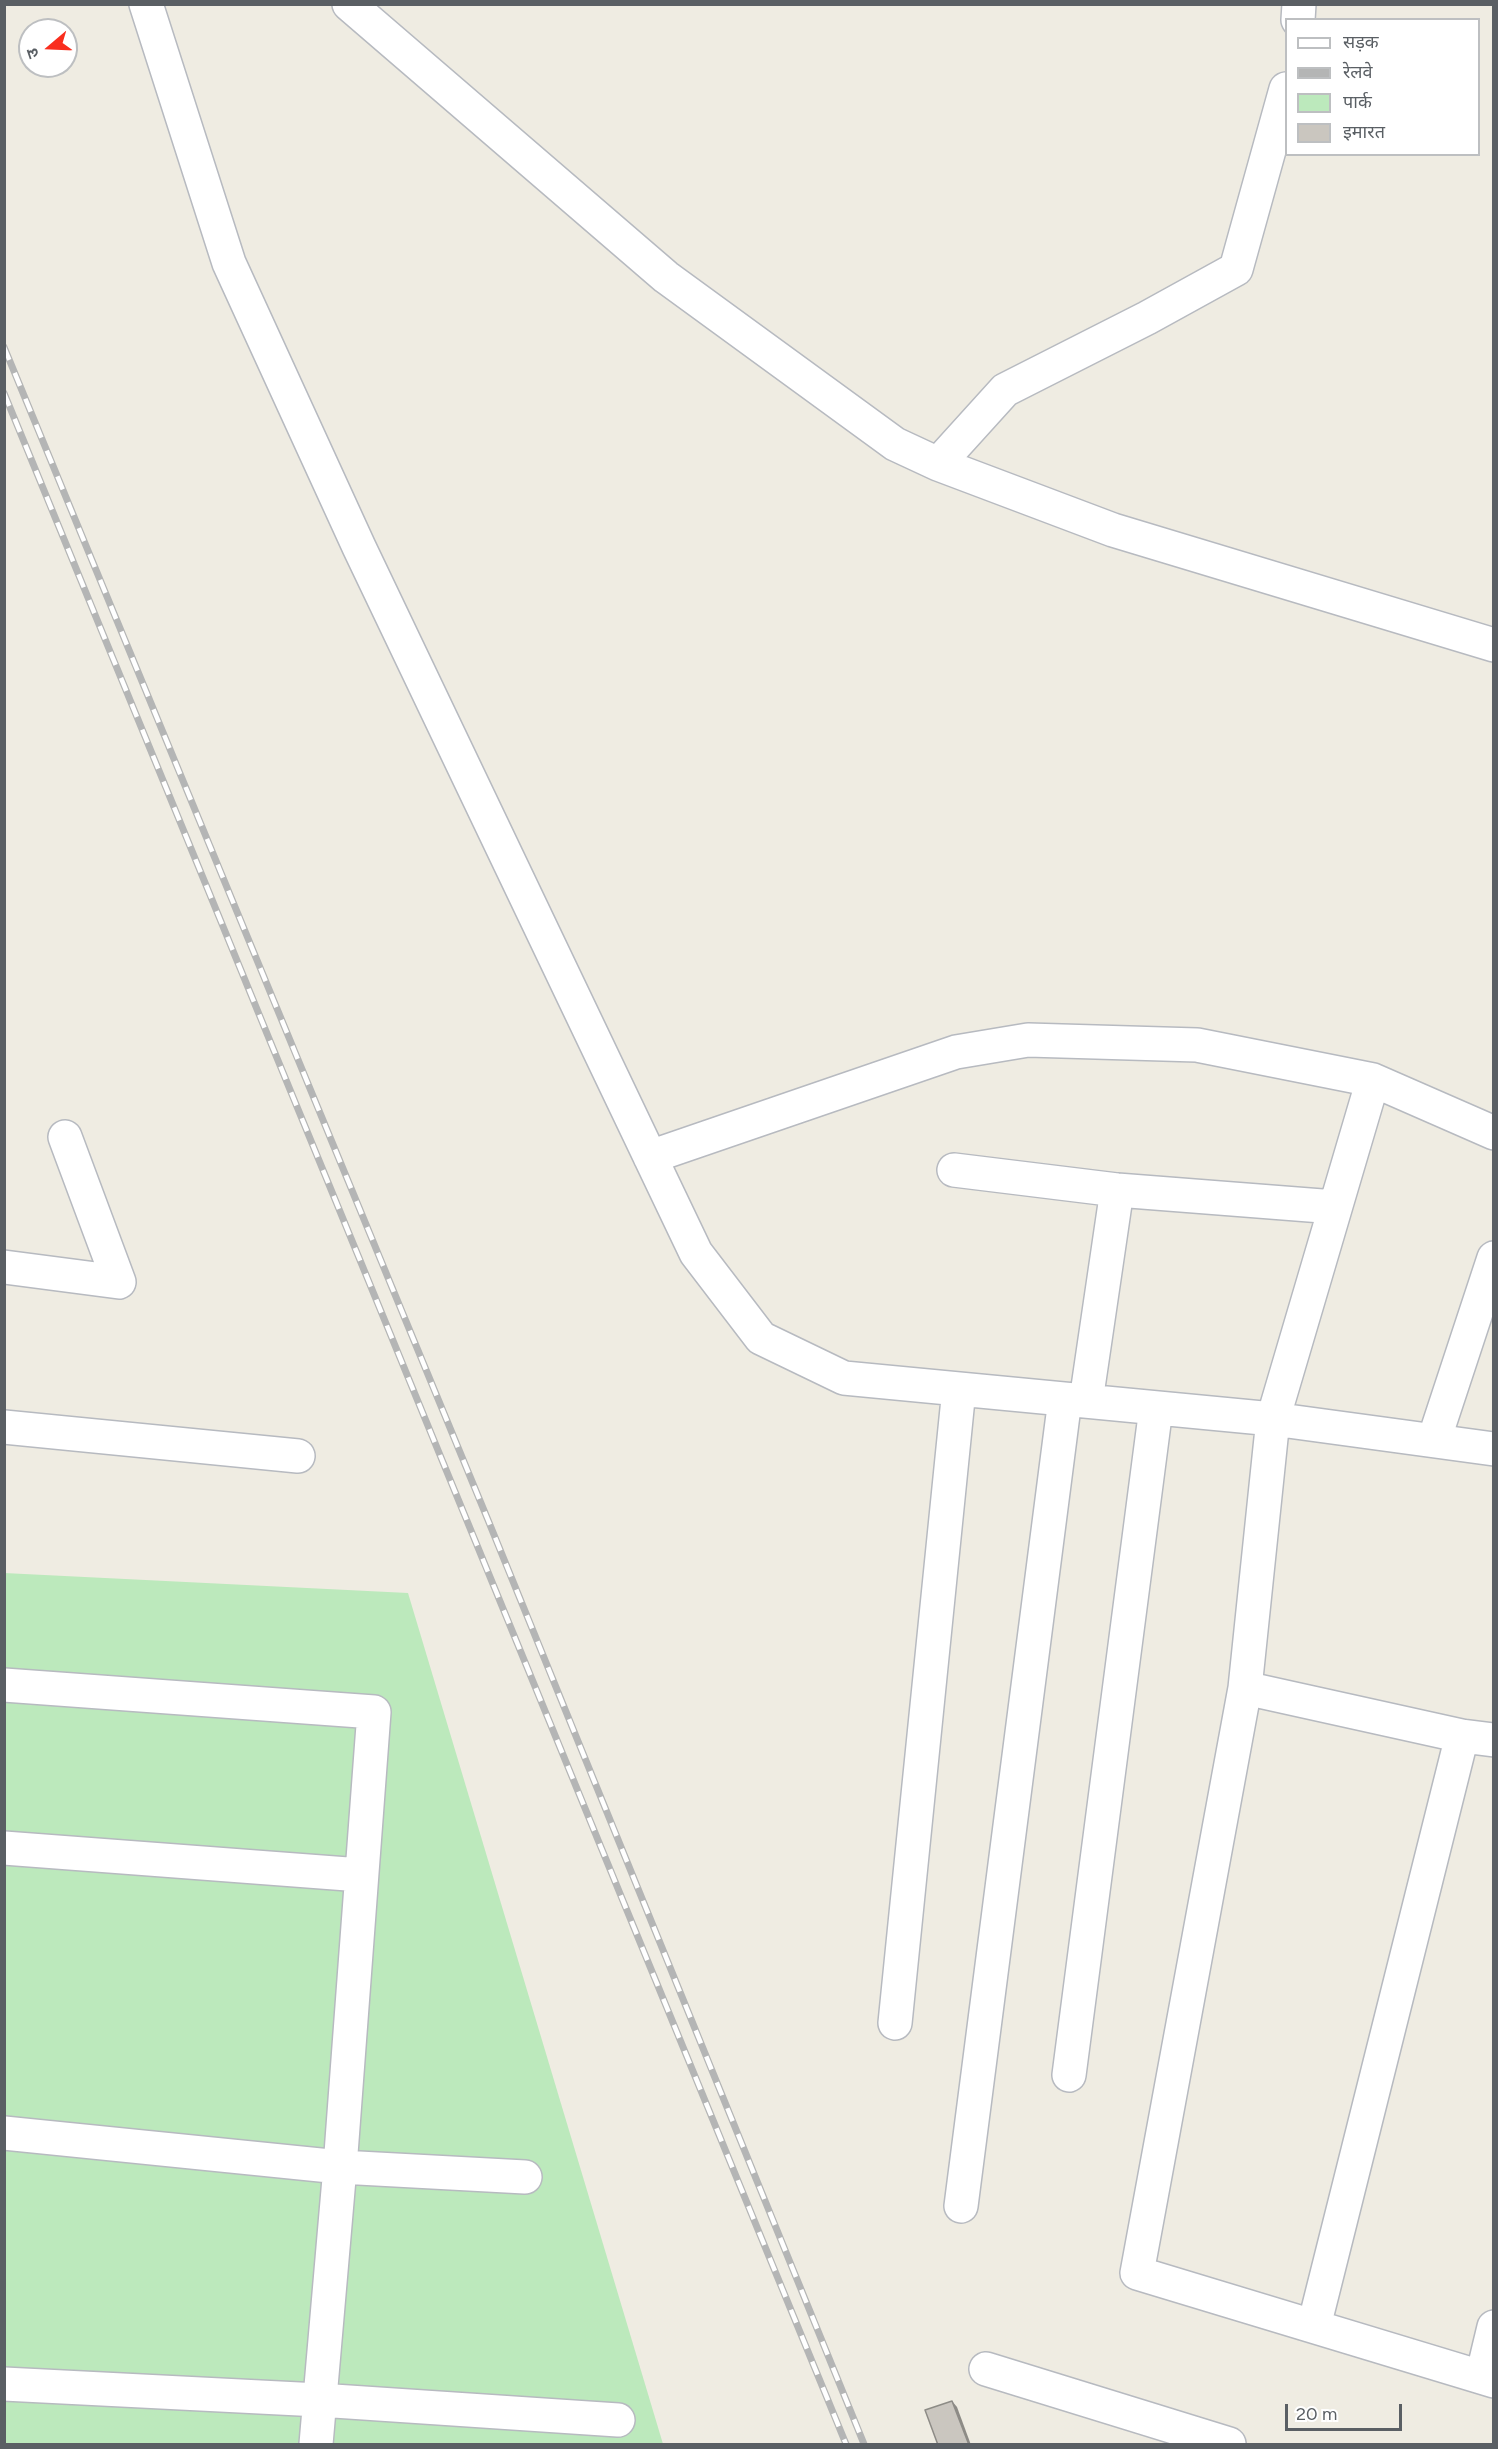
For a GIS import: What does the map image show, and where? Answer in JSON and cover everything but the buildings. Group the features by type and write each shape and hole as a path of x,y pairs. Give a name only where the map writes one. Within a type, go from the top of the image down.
{"street":[{"path":"146,4 229,264 358,547 696,1253 761,1338 844,1378 1273,1419 1494,1449"},
{"path":"349,4 666,277 895,444 938,464 1113,530 1494,645"},
{"path":"938,464 1005,390 1147,318 1236,269 1285,96"},
{"path":"650,1157 956,1052 1028,1040 1197,1045 1373,1080 1494,1133"},
{"path":"1373,1080 1273,1419 1245,1688 1137,2273 1488,2379 1494,2327"},
{"path":"4,1267 119,1282 65,1137"},
{"path":"954,1170 1118,1190 1335,1208"},
{"path":"961,2206 1076,1400 1118,1190"},
{"path":"1434,1440 1494,1258"},
{"path":"896,2023 959,1389"},
{"path":"1068,2075 1156,1408"},
{"path":"4,1427 298,1456"},
{"path":"4,1685 374,1712 340,2167 316,2445"},
{"path":"1245,1688 1478,1738 1314,2326"},
{"path":"4,1848 361,1875"},
{"path":"4,2133 340,2167 525,2177"},
{"path":"986,2369 1229,2445"},
{"path":"4,2384 319,2400 618,2420"}],"green space":[{"path":"4,1573 408,1593 663,2444 5,2444"}],"railway":[{"path":"4,347 488,1520 864,2444"},
{"path":"4,393 846,2444"}]}
